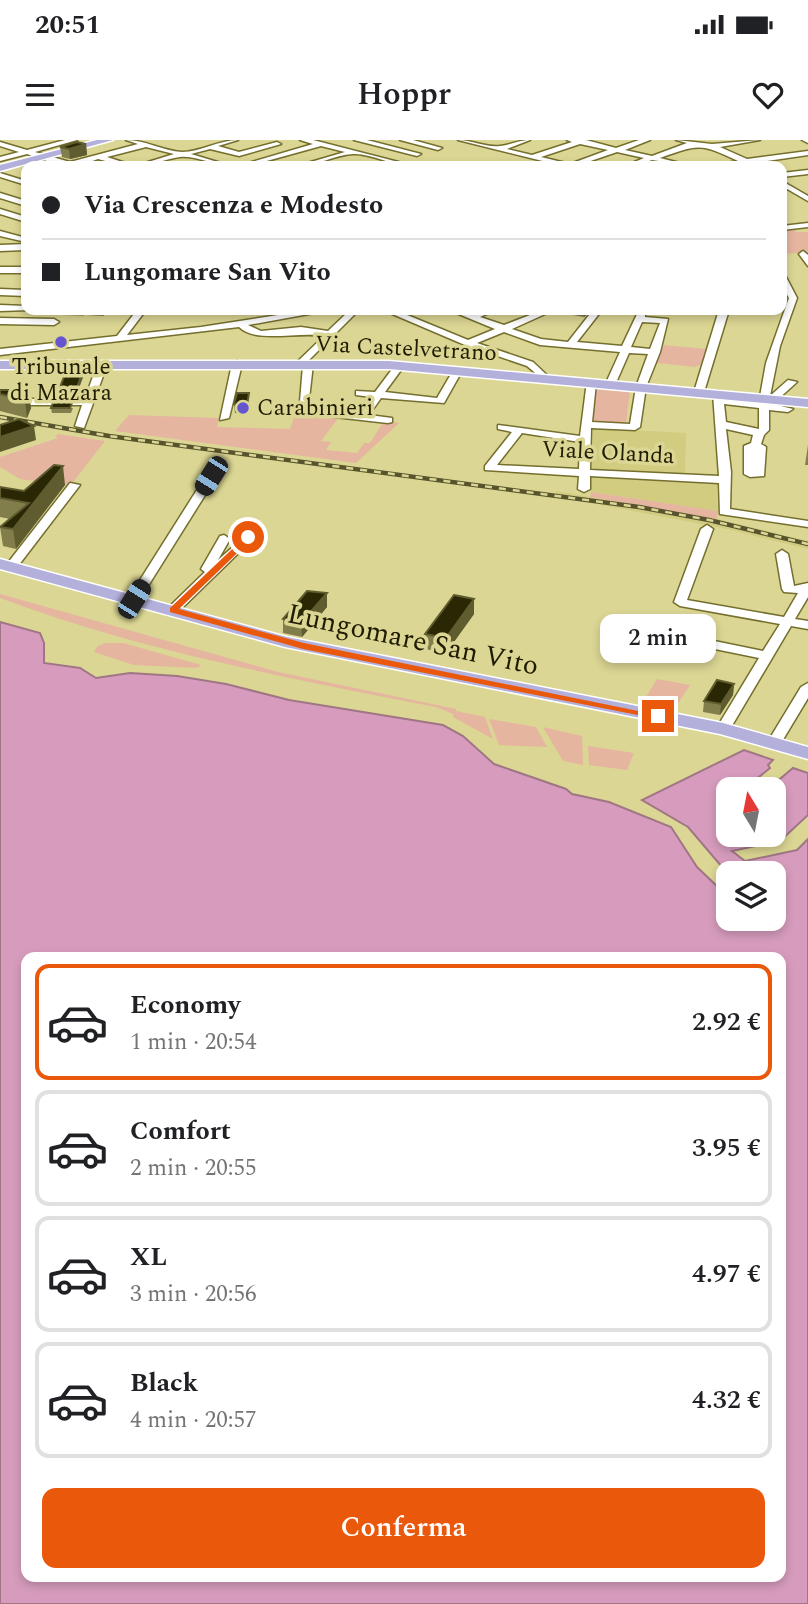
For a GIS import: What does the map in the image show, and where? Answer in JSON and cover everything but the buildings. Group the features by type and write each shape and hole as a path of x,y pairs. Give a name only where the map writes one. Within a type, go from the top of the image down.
{"main road":[{"path":"28,161 43,152 108,140"},
{"path":"0,168 21,165"},
{"name":"Via Castelvetrano","path":"0,365 399,366 808,403"},
{"name":"Lungomare San Vito","path":"6,566 303,646 723,729 808,753"}],"street":[{"path":"80,140 93,144"},
{"path":"130,140 209,161"},
{"path":"188,140 239,154 264,144"},
{"path":"157,161 234,140"},
{"path":"304,140 389,161"},
{"path":"260,161 337,140"},
{"path":"358,140 417,155"},
{"path":"382,146 403,140 438,148"},
{"path":"464,140 549,161"},
{"path":"499,149 526,140"},
{"path":"585,161 646,140"},
{"path":"680,140 696,141 744,160"},
{"path":"710,146 749,140 759,143"},
{"path":"1,152 30,148 48,141"},
{"path":"533,157 579,141 666,161"},
{"path":"643,161 696,141"},
{"path":"87,161 146,144"},
{"path":"251,144 277,144 301,150"},
{"path":"72,145 111,161 160,148"},
{"path":"1,152 30,148 61,161"},
{"path":"775,151 787,156"},
{"path":"319,161 352,152"},
{"path":"739,161 808,153"},
{"path":"787,174 808,172"},
{"path":"0,175 21,182"},
{"path":"0,184 21,178"},
{"path":"787,185 808,184"},
{"path":"0,194 21,186"},
{"path":"787,186 807,198"},
{"path":"0,194 21,202"},
{"path":"0,205 21,198"},
{"path":"794,199 807,198"},
{"path":"0,211 21,218"},
{"path":"0,219 10,214"},
{"path":"787,227 808,225"},
{"path":"0,233 21,243"},
{"path":"0,248 21,245"},
{"path":"803,254 808,263"},
{"path":"0,270 21,270"},
{"path":"1,293 21,293"},
{"path":"0,308 21,309"},
{"path":"0,321 53,323 55,315"},
{"path":"120,340 138,315"},
{"path":"241,315 245,331"},
{"path":"245,331 298,315"},
{"path":"304,331 321,315"},
{"path":"350,315 329,334 304,364 303,411 388,420"},
{"path":"400,315 468,343 530,364 546,379"},
{"path":"466,315 540,342 655,352"},
{"path":"471,317 477,315"},
{"path":"468,343 537,315"},
{"path":"570,345 594,315"},
{"path":"610,385 641,315"},
{"path":"586,425 635,428 641,387 665,321 644,315"},
{"path":"699,392 722,315"},
{"path":"720,424 759,433 764,430 772,355 786,315"},
{"path":"282,332 292,316"},
{"path":"0,352 245,331 304,331 329,334"},
{"path":"224,418 237,364"},
{"path":"80,426 102,365"},
{"path":"362,417 399,366"},
{"path":"360,393 440,401 457,371"},
{"path":"766,401 792,382"},
{"path":"584,489 586,425 591,383"},
{"path":"719,397 725,476 724,512 808,524"},
{"path":"766,401 788,409"},
{"path":"0,402 88,402"},
{"path":"502,428 586,440"},
{"name":"Viale Olanda","path":"519,430 489,468 585,473 725,476 750,474 749,446 755,446 759,433"},
{"path":"134,599 211,476"},
{"path":"6,566 74,485"},
{"path":"707,529 680,603 808,625"},
{"path":"173,610 248,537"},
{"path":"197,586 224,539"},
{"path":"782,554 788,589 807,589"},
{"path":"723,729 807,589"},
{"path":"646,631 768,656"},
{"path":"775,743 808,687"}],"shaded area":[{"path":"787,228 808,232 808,252 787,254"},
{"path":"664,345 707,349 704,363 695,367 657,363"},
{"path":"595,387 630,390 626,424 592,422"},
{"path":"296,412 339,417 321,441 331,442 326,450 357,453 364,443 370,443 384,421 399,423 356,463 115,431 129,415 219,418 217,427 290,429"},
{"path":"593,428 686,433 685,475 592,470"},
{"path":"58,434 105,441 70,486 20,479 0,467 0,457 58,438 55,437"},
{"path":"591,476 717,483 718,511 591,492"},
{"path":"555,491 717,519 808,541 808,549 727,529 560,497"},
{"path":"591,492 718,511 717,519 590,497"},
{"path":"0,594 278,672 485,717 493,739 453,717 453,714 436,707 271,674 161,648 53,617 0,598"},
{"path":"0,622 40,633 44,643 44,663 80,668 96,678 130,673 177,676 226,684 289,700 443,725 463,736 494,764 566,789 572,794 609,802 671,827 697,867 716,885 716,931 786,931 786,861 745,861 797,850 808,839 808,1604 0,1604"},
{"path":"105,643 123,643 201,665 197,668 134,665 94,652 98,646"},
{"path":"657,679 690,685 673,711 641,705"},
{"path":"489,719 536,727 547,747 499,745"},
{"path":"543,727 582,736 583,765 563,761"},
{"path":"588,746 634,753 627,770 589,765"},
{"path":"744,750 773,760 768,765 770,768 759,777 716,777 716,847 751,847 732,851 745,861 717,861 688,827 642,800"},
{"path":"793,768 808,773 808,815 786,835 786,777 782,777"}],"railway":[{"path":"0,417 109,436 639,507 709,520 808,544"}],"place":[{"name":"Tribunale di Mazara","path":"61,342"},
{"name":"Carabinieri","path":"243,408"}],"route":[{"path":"248,537 173,610 303,646 658,716"}]}
